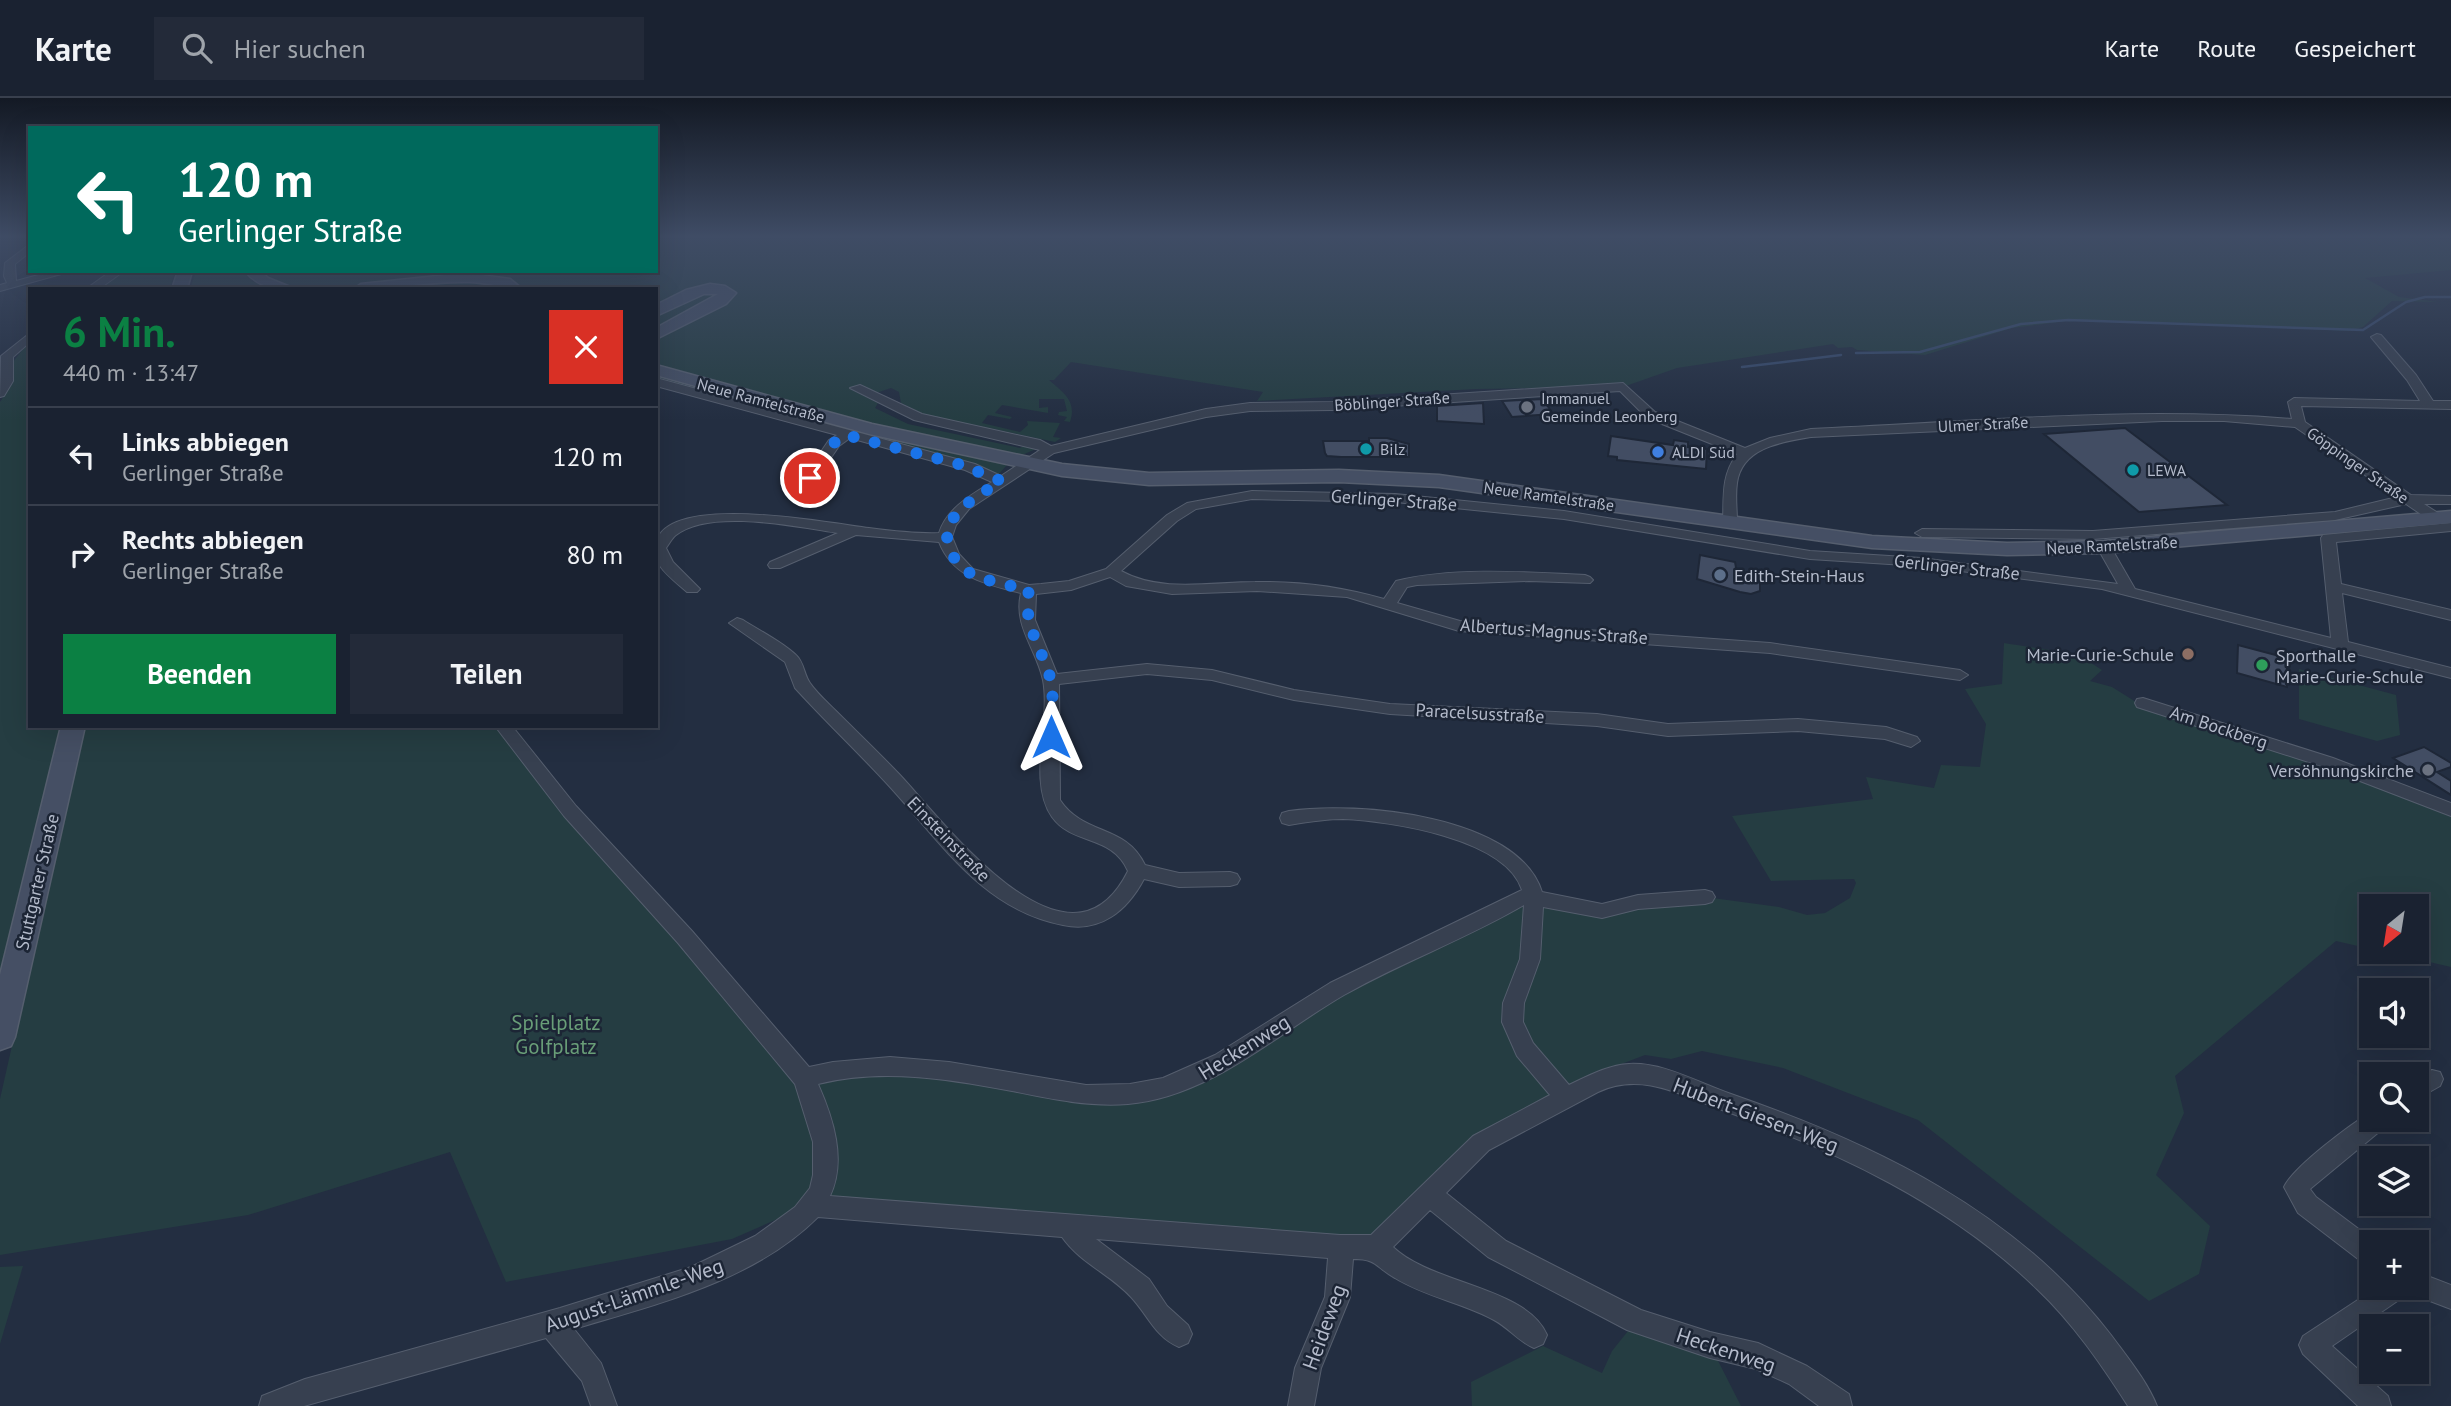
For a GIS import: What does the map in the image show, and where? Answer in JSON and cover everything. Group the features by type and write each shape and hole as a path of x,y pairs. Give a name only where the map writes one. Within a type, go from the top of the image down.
{"main road":[{"path":"658,310 684,298"},
{"path":"658,333 724,298"},
{"name":"Neue Ramtelstraße","path":"658,371 822,418 1029,465 1149,479 1326,475 1439,481 1859,540 2007,549 2104,547 2446,521"},
{"name":"Stuttgarter Straße","path":"0,1037 73,728"}],"street":[{"path":"2377,337 2413,378 2429,405 2451,405"},
{"path":"0,393 7,381 7,356 28,338"},
{"path":"658,383 970,467 1002,481"},
{"name":"Böblinger Straße","path":"1029,465 1049,450 1206,413 1250,407 1332,406 1623,387 1651,415 1744,452"},
{"path":"856,388 918,417 1040,444 1049,450"},
{"name":"Göppinger Straße","path":"2429,405 2294,402 2299,423 2329,447 2446,521"},
{"name":"Ulmer Straße","path":"1744,452 1770,442 1811,433 1887,428 2162,417 2224,417 2299,423"},
{"path":"810,478 834,443 846,435"},
{"path":"1730,522 1730,480 1735,464 1744,452"},
{"path":"692,589 666,564 659,548 662,538 686,524 704,519 760,518 854,531 945,537 949,524 958,511 1029,465"},
{"name":"Gerlinger Straße","path":"945,537 952,556 968,572 1029,590 1071,585 1111,572 1172,518 1192,506 1252,495 1395,498 1564,516 1810,555 1980,568 2128,590 2451,673"},
{"name":"Neue Ramtelstraße","path":"1922,533 2002,536 2119,533 2335,516 2408,499 2451,500"},
{"path":"2340,644 2328,538 2446,521"},
{"path":"775,565 854,531"},
{"path":"2104,547 2128,590"},
{"name":"Albertus-Magnus-Straße","path":"1111,572 1131,583 1172,589 1256,586 1348,593 1459,626 1770,648 1960,675"},
{"path":"1388,606 1401,584 1416,580 1518,577 1585,580"},
{"path":"2335,587 2451,615"},
{"path":"1029,590 1027,620 1051,680 1051,800 1059,816 1073,827 1125,846 1134,857 1138,872 1179,880 1230,879"},
{"name":"Einsteinstraße","path":"737,623 792,659 802,684 912,800 932,826 989,882 1025,907 1053,918 1097,917 1113,910 1129,892 1138,872"},
{"name":"Paracelsusstraße","path":"1051,680 1147,670 1212,675 1294,695 1390,709 1597,720 1668,730 1798,726 1886,733 1911,741"},
{"name":"Am Bockberg","path":"2143,703 2328,762 2451,810"},
{"path":"505,728 570,811 685,937 804,1078 817,1105 826,1169 824,1182 813,1206 1070,1228 1340,1247 1376,1247 1480,1143 1566,1097 1526,1051 1515,1031 1512,1014 1514,997 1529,962 1534,898 1534,886 1526,873 1503,852 1475,841 1378,815 1319,813 1289,818"},
{"name":"Heckenweg","path":"804,1078 832,1069 885,1066 944,1069 1092,1096 1142,1093 1184,1083 1221,1064 1338,989 1522,897 1602,911 1639,902 1705,897"},
{"name":"Hubert-Giesen-Weg","path":"1566,1097 1613,1076 1633,1073 1665,1080 1792,1124 1885,1167 1981,1224 2033,1267 2078,1312 2144,1406"},
{"path":"2359,1245 2307,1205 2296,1187 2361,1132"},
{"name":"Heckenweg","path":"1430,1195 1497,1249 1636,1321 1710,1345 1758,1356 1798,1376 1839,1404"},
{"name":"August-Lämmle-Weg","path":"272,1406 305,1399 657,1292 717,1269 763,1245 813,1206"},
{"path":"1070,1228 1079,1241 1140,1288 1158,1315 1179,1334"},
{"name":"Heideweg","path":"1301,1406 1307,1371 1336,1307 1343,1274 1340,1247"},
{"path":"1376,1247 1400,1269 1505,1312 1534,1335"},
{"path":"2429,1289 2451,1297"},
{"path":"2378,1406 2312,1345 2379,1300"},
{"path":"551,1324 585,1362 603,1392 604,1406"}],"green space":[{"path":"658,298 714,298 658,329"},
{"path":"730,298 2407,298 2438,302 2392,301 2363,327 2349,331 2074,320 2012,328 1925,355 1857,350 1852,347 1838,348 1833,344 1677,368 1623,387 1476,389 1257,401 1263,392 1071,362 1054,380 1049,380 1068,398 1072,408 1070,422 1064,421 1067,417 1058,415 1059,412 1067,411 1064,399 1039,399 1039,408 1048,407 1048,413 1002,405 995,413 1012,417 1010,419 988,415 982,423 1020,432 1028,425 1027,421 1060,423 1053,437 1061,438 1055,442 923,414 901,403 899,392 891,388 876,393 860,386 852,390 878,403 875,408 908,424 1020,448 1026,444 1036,449 1022,455 892,431 665,369 658,363 658,337"},
{"path":"28,343 28,728 62,728 0,978 0,402 13,382 13,362"},
{"path":"658,375 758,404 1007,465 997,476 658,380"},
{"name":"Spielplatz Golfplatz","path":"2004,643 2068,654 2102,670 2090,681 2112,687 2136,702 2340,772 2451,817 2451,967 2429,962 2429,894 2359,894 2359,946 2336,941 2175,1076 2184,1113 2156,1175 2210,1226 2199,1274 2149,1301 1918,1120 1783,1068 1702,1051 1671,1059 1645,1055 1603,1071 1479,1148 1376,1247 791,1213 732,1239 506,1282 450,1152 248,1215 0,1255 0,1099 84,728 505,728 804,1078 885,1066 1092,1095 1184,1083 1522,897 1602,911 1705,897 1779,907 1807,915 1825,913 1850,898 1856,883 1854,879 1771,881 1732,816 1873,799 1866,777 1934,788 1941,765 1980,767 1986,724 1965,689 2002,684"},
{"path":"2299,669 2396,695 2400,735 2377,741 2299,719"},
{"path":"23,1266 0,1344 0,1267"},
{"path":"1636,1321 1710,1345 1741,1406 1472,1406 1471,1382 1543,1346 1602,1373 1612,1351"}],"building":[{"name":"Immanuel Gemeinde Leonberg","path":"1543,399 1553,414 1512,417 1502,401"},
{"path":"1483,403 1484,424 1437,421 1437,406"},
{"name":"LEWA","path":"2125,428 2227,505 2139,512 2044,434"},
{"name":"ALDI Süd","path":"1611,436 1673,445 1674,440 1688,442 1688,447 1707,449 1706,469 1617,460 1617,457 1608,456"},
{"name":"Bilz","path":"1369,438 1387,438 1409,444 1409,457 1341,457 1327,456 1325,453 1323,441 1369,441"},
{"name":"Edith-Stein-Haus","path":"1700,555 1735,562 1737,573 1760,577 1760,591 1751,594 1740,592 1697,579"},
{"name":"Sporthalle Marie-Curie-Schule","path":"2238,645 2287,658 2287,687 2237,673"},
{"name":"Versöhnungskirche","path":"2424,747 2451,763 2451,767 2437,772 2451,781 2451,795 2393,758"}],"waterway":[{"path":"1856,353 1920,352 2021,324 2068,320 2363,330 2406,302 2421,298"},
{"path":"1742,367 1841,355"}],"place":[{"name":"Immanuel Gemeinde Leonberg","path":"1527,407"},
{"name":"Bilz","path":"1366,449"},
{"name":"ALDI Süd","path":"1658,452"},
{"name":"LEWA","path":"2133,470"},
{"name":"Edith-Stein-Haus","path":"1720,575"},
{"name":"Marie-Curie-Schule","path":"2188,654"},
{"name":"Sporthalle Marie-Curie-Schule","path":"2262,665"},
{"name":"Versöhnungskirche","path":"2428,770"}],"route":[{"path":"810,478 834,443 846,435 970,467 1002,481 958,511 949,524 945,537 952,556 968,572 1029,590 1027,620 1051,680 1051,737"}]}
